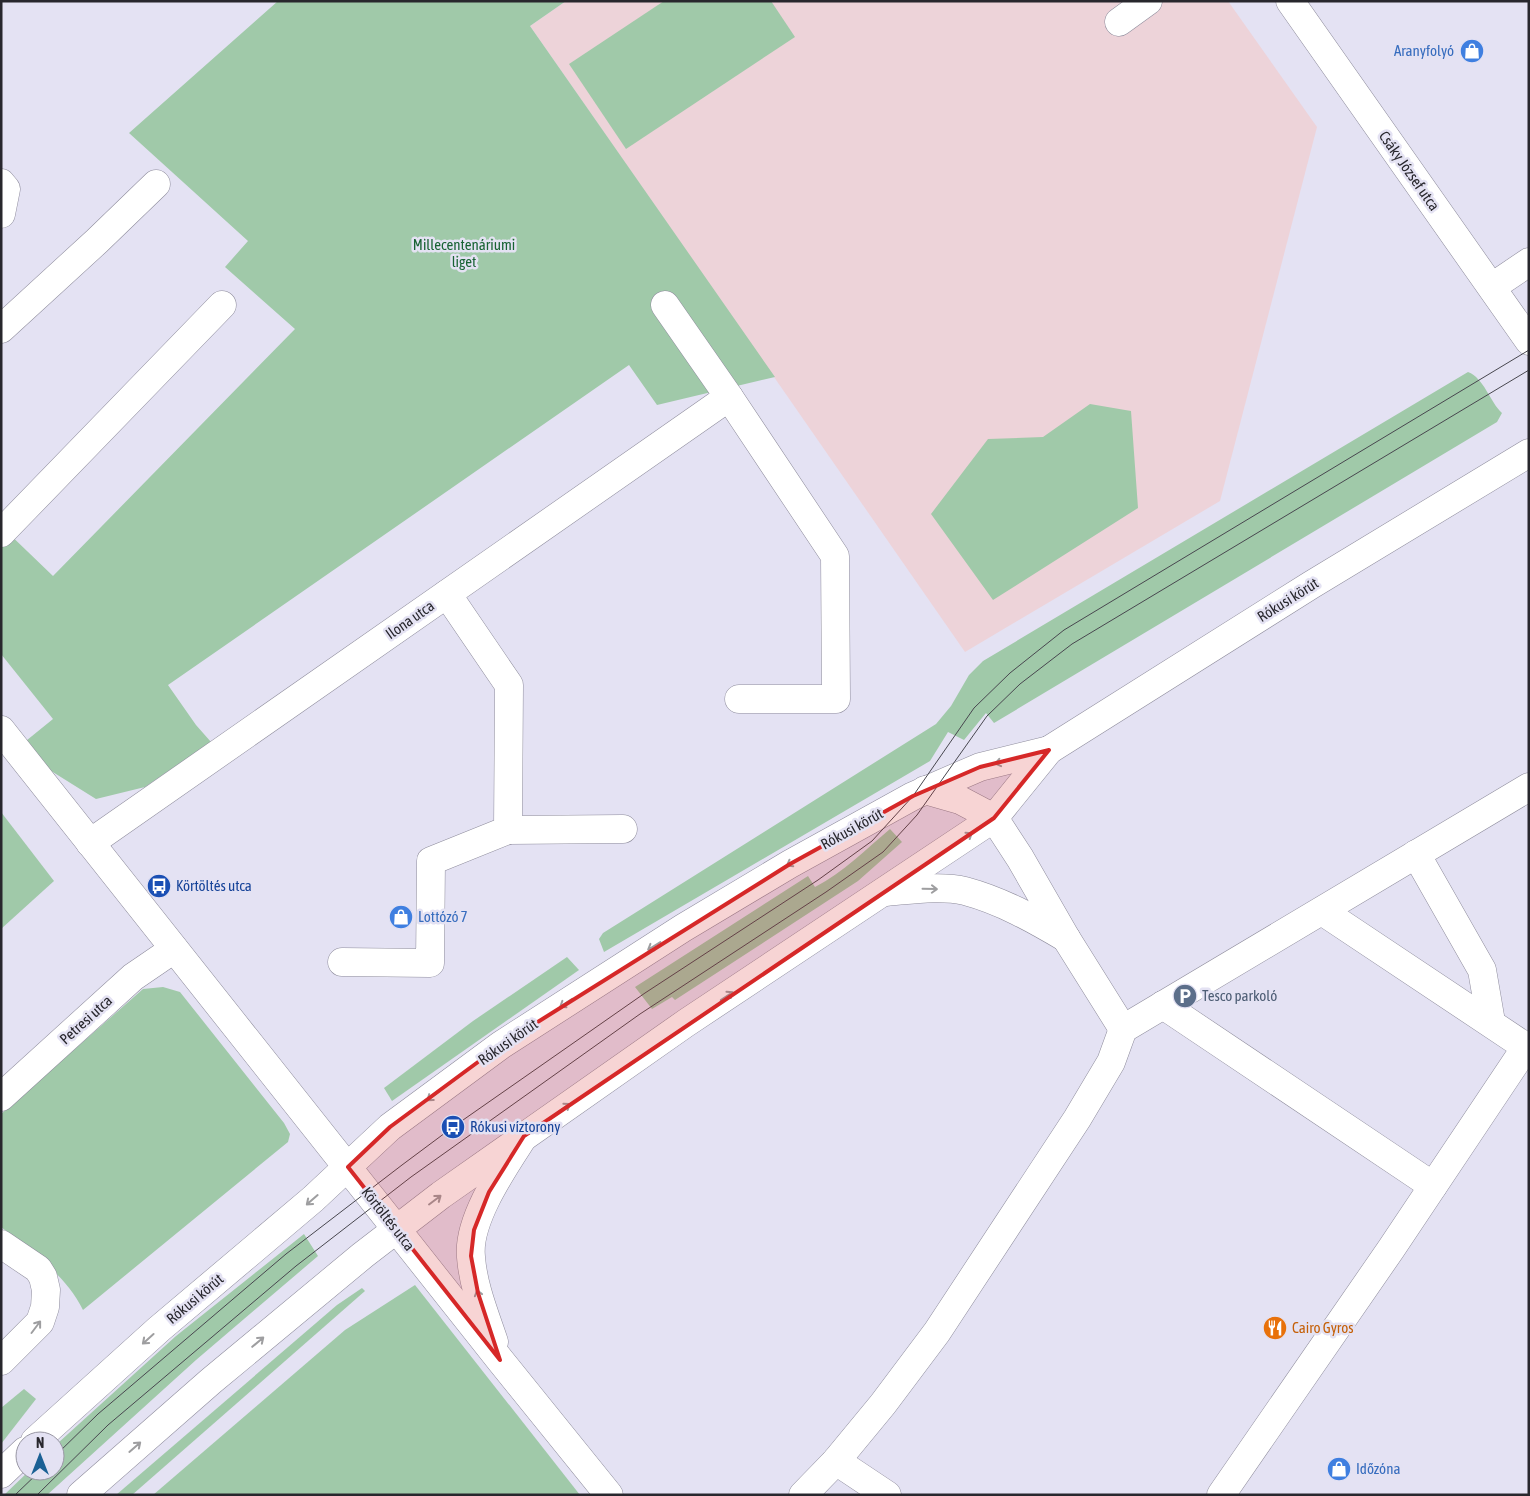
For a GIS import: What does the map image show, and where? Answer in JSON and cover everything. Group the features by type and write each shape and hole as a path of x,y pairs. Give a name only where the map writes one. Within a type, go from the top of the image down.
{"main road":[{"path":"1118,22 1148,1"},
{"name":"Csáky József utca","path":"1290,1 1529,341"},
{"path":"1,184 6,189 1,214"},
{"path":"1,329 156,184"},
{"path":"1492,287 1529,262"},
{"path":"1,533 222,306"},
{"path":"665,306 836,556 836,699 739,699"},
{"name":"Ilona utca","path":"90,843 729,397"},
{"name":"Rókusi körút","path":"81,1495 211,1381 396,1229 524,1136 686,1023 994,818 1050,750 1311,585 1529,453"},
{"path":"446,594 509,685 508,830"},
{"name":"Körtöltés utca","path":"1,730 609,1495"},
{"name":"Rókusi körút","path":"46,1431 159,1329 314,1199 390,1127 509,1040 699,918 790,864 913,796 980,767 1050,750"},
{"path":"803,1495 836,1461 883,1404 937,1332 1077,1119 1111,1062 1123,1029 1529,787"},
{"path":"925,790 960,800 994,818 1123,1029"},
{"path":"342,962 430,963 431,861 508,830 623,829"},
{"path":"1416,854 1482,970 1491,1022"},
{"path":"881,893 927,888 964,891 1019,911 1066,938"},
{"path":"1222,1495 1526,1047 1322,911"},
{"name":"Petresi utca","path":"1,1097 134,977 174,949"},
{"path":"1162,1005 1433,1186"},
{"path":"500,1360 478,1293 470,1256 474,1230 490,1192 524,1136"},
{"path":"1,1244 38,1269 43,1277 46,1290 45,1307 40,1322 1,1361"},
{"path":"1,1474 15,1461"},
{"path":"836,1461 886,1495"}],"highlighted area":[{"path":"1049,750 994,818 524,1136 489,1192 474,1230 471,1256 478,1293 500,1360 348,1167 390,1127 501,1045 790,864 913,796 980,767"}],"shaded area":[{"path":"566,1 1228,1 1317,127 1220,501 965,652 530,26"}],"green space":[{"name":"Millecentenáriumi liget","path":"278,1 566,1 530,26 775,377 657,405 629,365 168,685 196,725 211,742 145,787 96,799 16,749 53,719 1,654 1,526 53,576 295,329 225,267 248,241 129,133"},
{"path":"664,1 771,1 795,37 626,149 569,64"},
{"path":"1468,372 1474,375 1483,385 1502,413 1497,422 994,723 986,713 964,740 948,732 930,761 604,952 599,939 603,933 936,724 951,706 969,675 983,661"},
{"path":"1090,404 1131,411 1138,508 993,600 931,514 988,439 1043,437"},
{"path":"1,812 54,881 1,929"},
{"path":"890,829 902,842 858,881 675,1000 672,997 652,1009 635,987 808,876 815,887 825,881 845,868"},
{"path":"567,957 579,970 392,1101 384,1088 473,1021"},
{"path":"163,987 180,992 284,1123 290,1134 288,1142 83,1310 67,1285 47,1264 1,1227 1,1114 143,989"},
{"path":"304,1234 318,1256 196,1360 65,1479 65,1437 176,1336"},
{"path":"415,1285 580,1495 153,1495 345,1330"},
{"path":"362,1288 365,1291 132,1495 116,1495 337,1305"},
{"path":"24,1389 36,1399 1,1444 1,1408"},
{"path":"19,1481 62,1481 47,1495 4,1495"}],"tram line":[{"path":"65,1446 98,1414 286,1254 402,1165 453,1127 645,993 818,880 872,841 913,796 974,708 1010,673 1064,630 1529,350"},
{"path":"37,1495 108,1425 296,1266 411,1177 640,1014 826,892 883,852 917,815 987,716 1020,684 1072,644 1529,370"},
{"path":"15,1495 30,1481"}],"place":[{"name":"Aranyfolyó","path":"1472,51"},
{"name":"Körtöltés utca","path":"159,886"},
{"name":"Lottózó 7","path":"401,917"},
{"name":"Tesco parkoló","path":"1185,996"},
{"name":"Rókusi víztorony","path":"453,1127"},
{"name":"Cairo Gyros","path":"1275,1328"},
{"name":"Időzóna","path":"1339,1469"}]}
